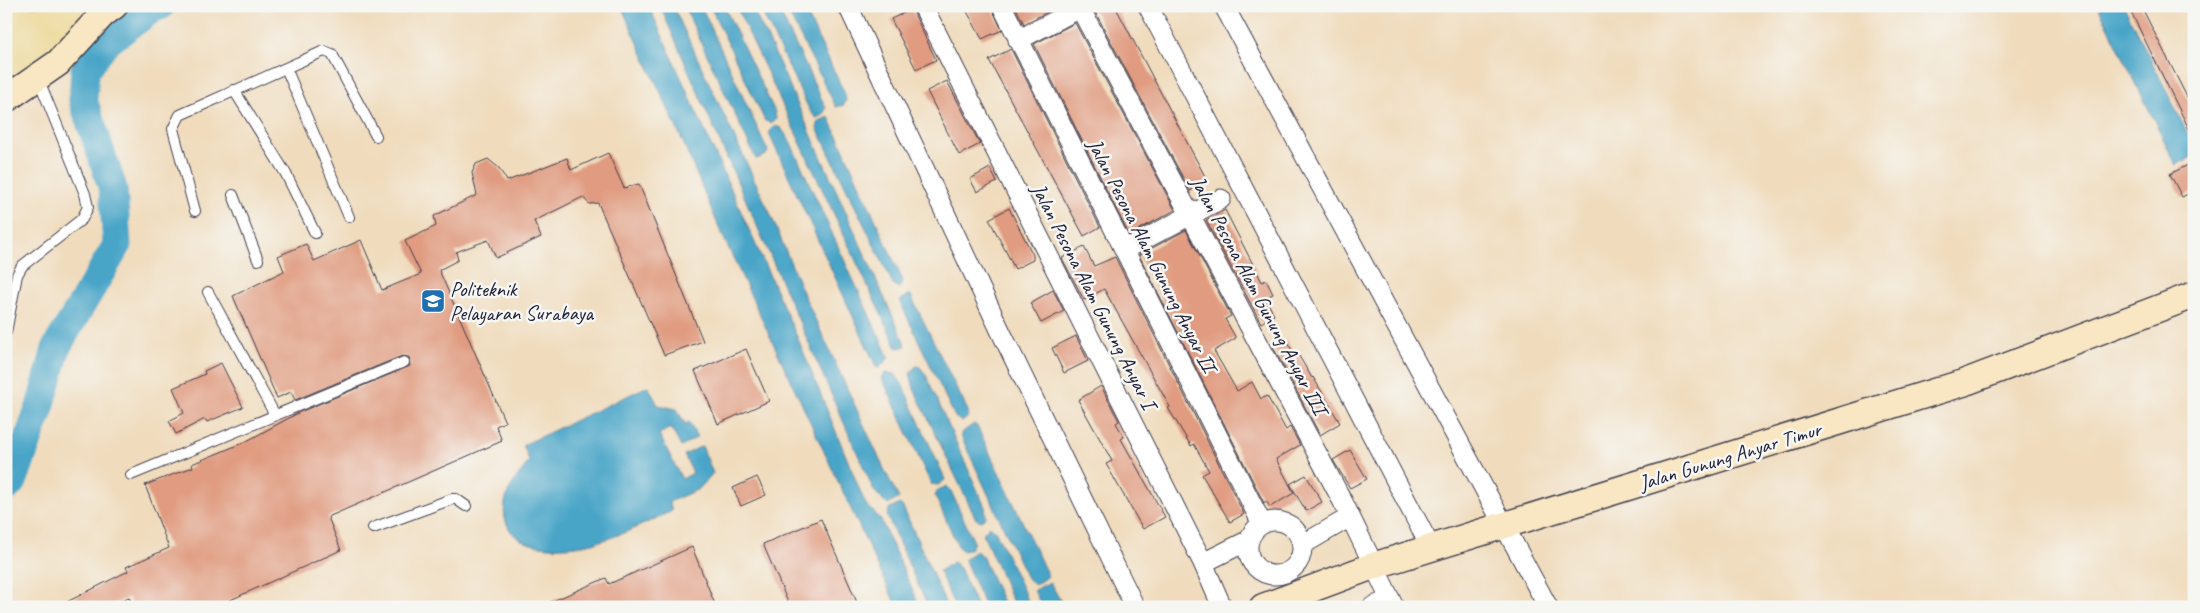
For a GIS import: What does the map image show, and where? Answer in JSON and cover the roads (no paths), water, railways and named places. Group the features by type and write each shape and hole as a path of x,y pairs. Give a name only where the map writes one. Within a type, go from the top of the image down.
{"street":[{"path":"6,98 40,84 103,14 114,6"},
{"path":"848,6 1008,348 1136,607"},
{"name":"Jalan Pesona Alam Gunung Anyar I","path":"923,6 1203,564 1222,607"},
{"name":"Jalan Pesona Alam Gunung Anyar II","path":"1002,6 1262,524"},
{"path":"1148,6 1431,548"},
{"path":"1224,6 1548,607"},
{"path":"1018,40 1079,7"},
{"name":"Jalan Pesona Alam Gunung Anyar III","path":"1079,7 1350,517 1392,603"},
{"path":"1124,250 1221,199"},
{"name":"Jalan Gunung Anyar Timur","path":"1263,607 1299,590 1373,566 1963,383 2194,295"},
{"path":"1302,545 1350,517"},
{"path":"1273,521 1283,522 1293,527 1299,535 1302,545 1301,556 1296,565 1299,590 1272,574 1258,569 1250,556 1249,540 1254,531 1262,524 1273,521"},
{"path":"1203,564 1249,540"},
{"path":"1372,607 1392,603"}],"lane":[{"path":"195,211 173,128 174,122 180,115 324,51 332,54 376,136"},
{"path":"286,68 349,217"},
{"path":"6,332 17,275 22,266 82,219 88,207 85,194 40,84"},
{"path":"234,90 286,174 315,233"},
{"path":"233,196 258,260"},
{"path":"208,292 274,415"},
{"path":"131,475 404,362"},
{"path":"372,528 452,499 466,506"}],"water":[{"path":"621,6 649,6 798,339 864,500 867,506 880,518 920,607 897,607 721,232 680,135"},
{"path":"660,6 673,6 770,213 805,297 899,498 888,505 874,491"},
{"path":"684,6 701,6 768,151 766,155 756,159"},
{"path":"710,6 724,6 775,112 776,119 771,123 765,121"},
{"path":"736,6 751,6 771,45 906,346 897,348"},
{"path":"759,6 777,6 826,108 823,115 816,118 810,111"},
{"path":"785,6 803,6 845,94 846,101 844,105 836,107"},
{"path":"2098,6 2124,6 2194,146 2194,156 2176,165"},
{"path":"829,117 903,281 899,288 893,284 817,128 819,121"},
{"path":"775,126 781,128 790,141 889,358 879,368 876,367 770,136 769,131"},
{"path":"910,294 968,411 969,416 962,422 955,417 901,304 901,300"},
{"path":"916,366 920,367 926,375 985,507 986,517 981,521 976,519 914,389 910,373"},
{"path":"885,373 895,374 902,384 943,474 945,480 938,485 931,484 882,378"},
{"path":"648,386 658,405 677,409 685,424 689,422 697,437 681,447 671,428 659,434 682,479 693,473 684,455 702,446 713,473 699,489 669,502 672,511 626,532 598,542 568,547 537,546 524,541 513,533 506,522 504,511 512,484 529,461 523,445"},
{"path":"974,424 977,426 1048,576 1035,585 1027,578 961,436 961,433"},
{"path":"947,486 974,542 971,548 964,551 959,548 935,496 938,490"},
{"path":"900,504 947,607 928,607 887,516 889,509"},
{"path":"989,526 995,530 1031,607 1015,607 983,534"},
{"path":"976,550 982,556 1005,607 985,607 965,559"},
{"path":"953,562 960,568 977,607 955,607 939,571"},
{"path":"1050,582 1064,607 1042,607 1034,590"}],"waterway":[{"path":"6,488 13,481 40,407 57,346 117,245 113,189 83,100 85,70 107,42 152,9 160,6"}],"place":[{"name":"Politeknik Pelayaran Surabaya","path":"433,301"}]}
